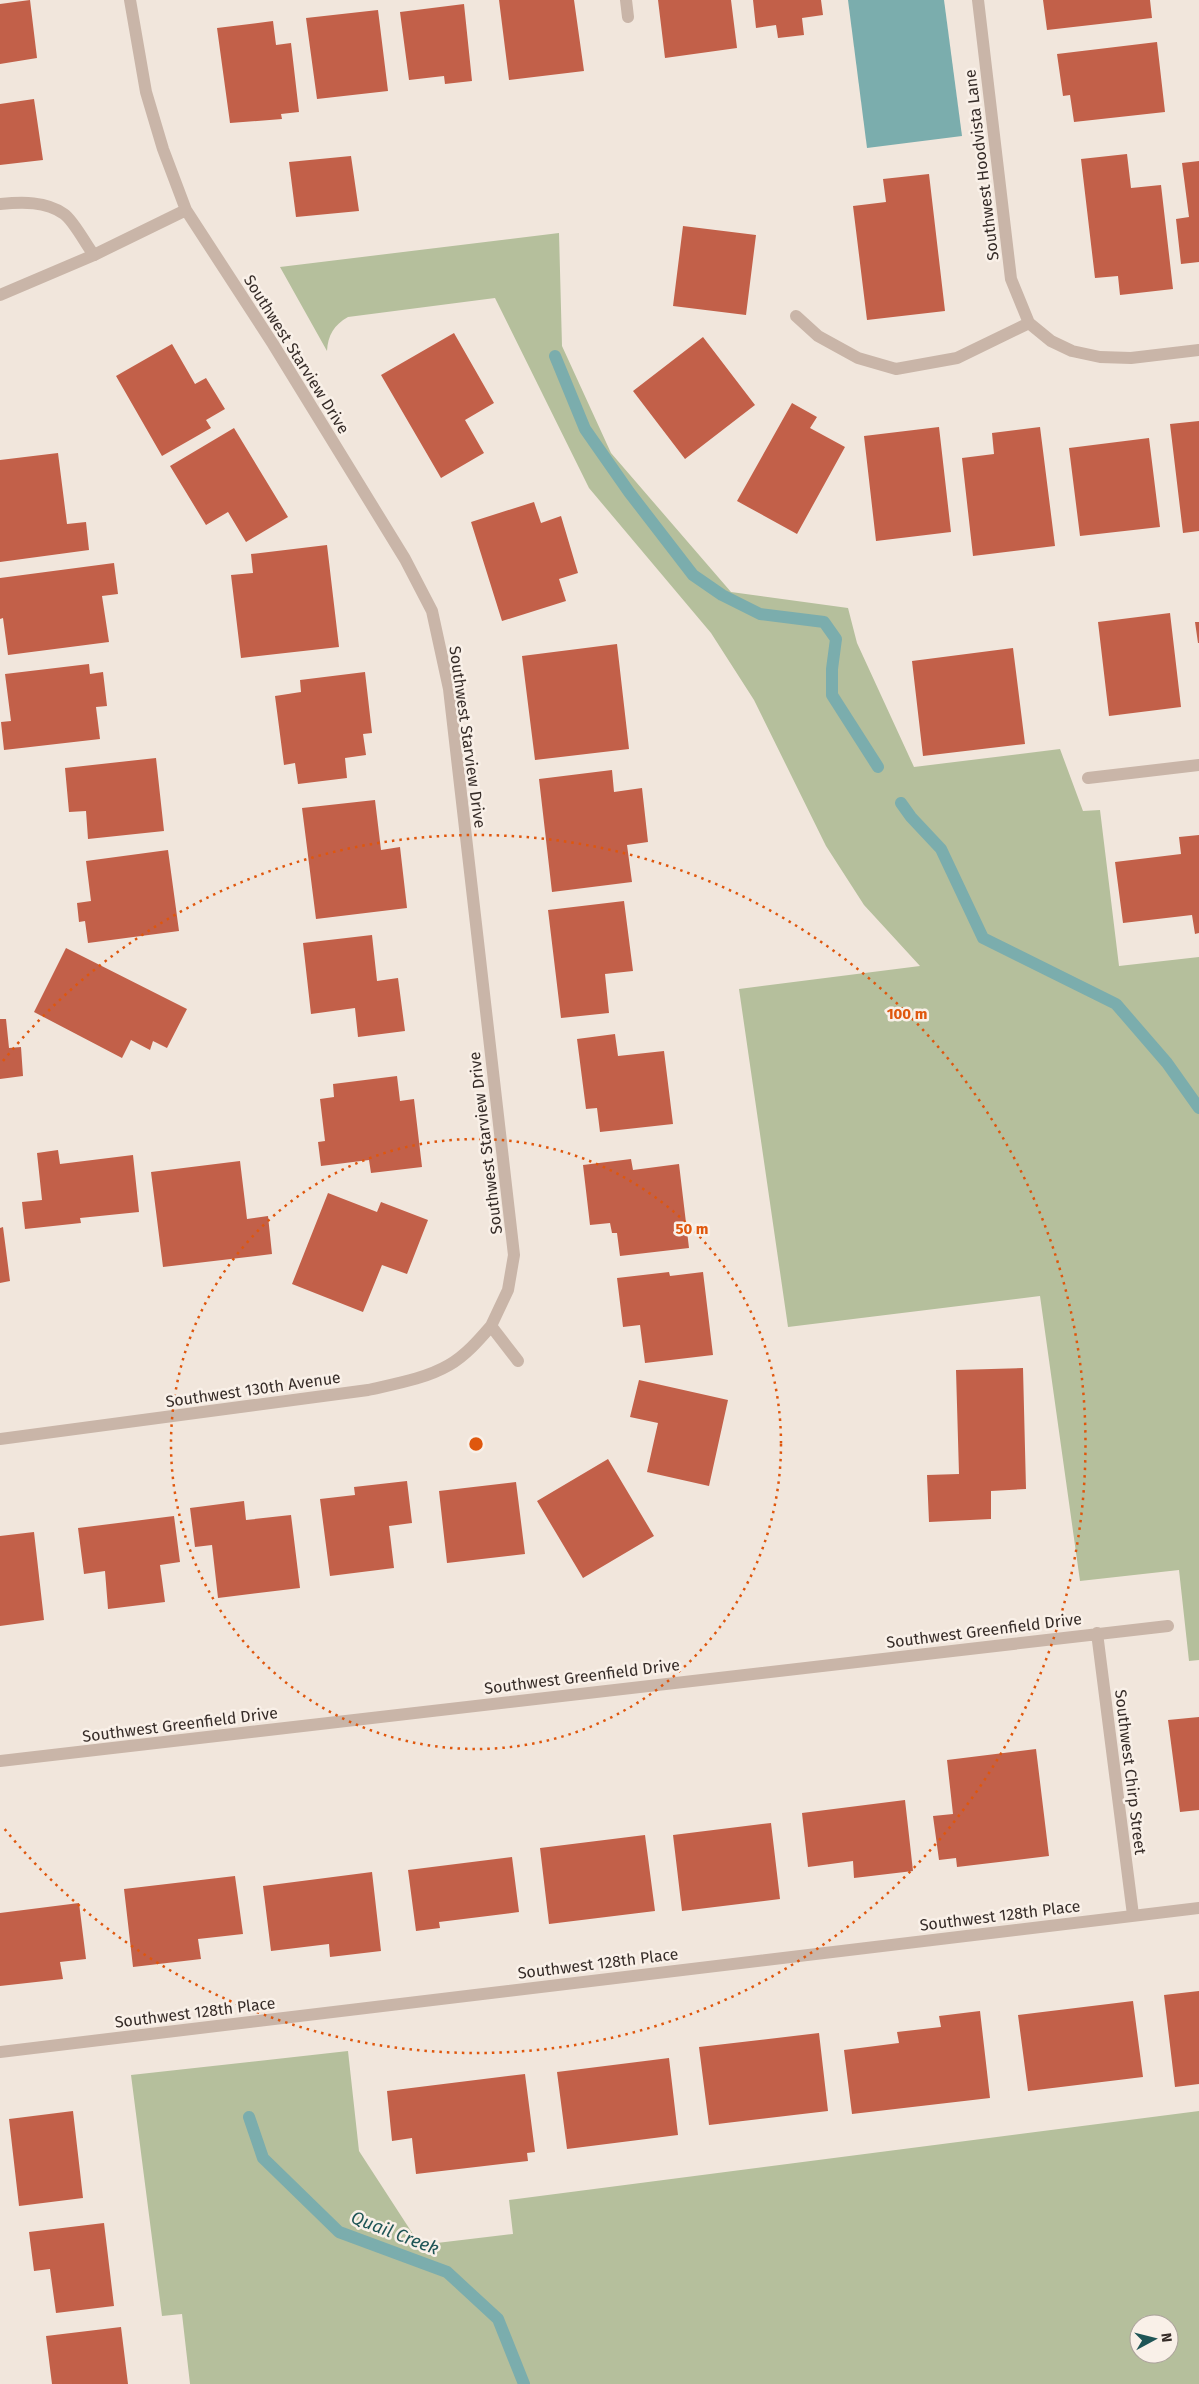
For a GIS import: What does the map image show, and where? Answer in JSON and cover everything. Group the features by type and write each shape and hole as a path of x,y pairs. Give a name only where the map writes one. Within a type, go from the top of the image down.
{"street":[{"name":"Southwest Starview Drive","path":"130,0 146,92 163,148 186,210 284,361 405,558 432,611 449,689 514,1255 508,1290 492,1326"},
{"path":"626,0 628,17"},
{"name":"Southwest Hoodvista Lane","path":"978,0 1011,279 1029,323"},
{"path":"0,204 22,202 48,205 66,215 94,256"},
{"path":"0,295 94,256 186,210"},
{"path":"796,316 818,336 858,358 896,369 957,358 1029,323 1052,341 1072,351 1100,357 1131,358 1199,350"},
{"path":"1088,778 1199,765"},
{"path":"492,1326 518,1361"},
{"name":"Southwest 130th Avenue","path":"0,1439 368,1390 399,1384 449,1365 476,1344 492,1326"},
{"name":"Southwest Greenfield Drive","path":"0,1761 1168,1626"},
{"name":"Southwest Chirp Street","path":"1097,1633 1133,1915"},
{"name":"Southwest 128th Place","path":"0,2052 1199,1908"}],"green space":[{"path":"559,233 562,346 611,453 731,592 848,608 857,643 914,767 1060,749 1083,811 1100,810 1119,966 1199,957 1199,1660 1189,1661 1179,1570 1080,1581 1040,1296 788,1327 739,989 920,966 864,905 826,846 754,700 711,633 589,488 495,298 348,317 339,323 333,331 327,351 280,267"},
{"path":"348,2051 359,2151 420,2245 513,2234 509,2200 1199,2111 1199,2384 190,2384 182,2314 162,2316 131,2075"}],"water":[{"path":"848,0 944,0 962,136 867,148"}],"building":[{"path":"30,0 37,58 0,64 0,4"},
{"path":"499,0 574,0 584,71 509,80"},
{"path":"658,0 731,0 737,48 665,58"},
{"path":"753,0 821,0 823,15 802,18 804,35 778,38 776,25 756,28"},
{"path":"1043,0 1150,0 1152,18 1047,30"},
{"path":"464,4 472,81 445,84 444,76 409,80 400,12"},
{"path":"378,10 388,91 317,99 306,18"},
{"path":"273,21 276,45 291,43 299,112 281,114 282,119 230,123 217,28"},
{"path":"1157,42 1165,112 1074,122 1070,95 1063,96 1057,54"},
{"path":"34,99 43,160 0,165 0,104"},
{"path":"1127,154 1131,188 1161,185 1173,289 1120,295 1118,276 1095,278 1081,159"},
{"path":"351,156 359,211 296,217 289,162"},
{"path":"1199,161 1199,262 1181,264 1176,219 1189,217 1182,163"},
{"path":"929,174 945,311 867,320 853,206 886,202 883,179"},
{"path":"683,226 756,235 746,315 673,306"},
{"path":"454,333 494,403 465,420 484,453 441,478 381,375"},
{"path":"703,337 755,405 685,459 633,391"},
{"path":"172,344 195,384 206,378 225,409 206,420 211,428 162,456 116,376"},
{"path":"792,403 817,417 810,428 845,447 797,534 737,501"},
{"path":"1199,421 1199,531 1183,533 1170,424"},
{"path":"939,427 951,532 876,541 864,436"},
{"path":"1040,427 1055,546 973,556 962,458 994,454 992,433"},
{"path":"234,428 288,517 246,542 228,512 206,525 170,466"},
{"path":"1149,438 1160,527 1080,536 1069,448"},
{"path":"58,453 67,524 86,522 89,550 0,562 0,460"},
{"path":"534,502 541,523 561,516 578,573 559,579 566,601 502,621 471,522"},
{"path":"327,545 339,647 241,658 231,575 253,573 251,554"},
{"path":"114,563 118,594 102,596 109,642 8,655 3,618 0,619 0,578"},
{"path":"1170,613 1181,707 1109,716 1098,622"},
{"path":"1195,622 1199,622 1199,643 1198,643"},
{"path":"617,644 629,749 535,760 522,656"},
{"path":"1013,648 1025,744 923,756 912,661"},
{"path":"89,664 90,674 103,672 107,706 96,707 100,739 4,750 1,722 11,721 5,674"},
{"path":"365,672 372,733 363,734 366,755 345,758 347,778 298,784 295,763 284,765 275,696 301,692 300,680"},
{"path":"156,758 164,831 88,839 86,811 69,812 65,768"},
{"path":"612,770 614,792 642,788 648,842 627,845 632,882 552,892 539,779"},
{"path":"375,800 381,850 400,847 407,908 316,919 302,808"},
{"path":"1199,835 1199,933 1195,934 1192,915 1123,923 1115,862 1181,854 1179,837"},
{"path":"168,850 179,931 88,943 85,921 79,922 77,903 91,901 86,861"},
{"path":"624,901 633,971 605,974 609,1013 561,1018 548,910"},
{"path":"372,935 377,981 398,978 405,1031 358,1037 355,1008 311,1014 303,943"},
{"path":"66,948 187,1009 167,1048 153,1041 150,1050 131,1040 122,1058 34,1012"},
{"path":"0,1019 6,1019 9,1048 21,1047 23,1076 0,1079"},
{"path":"615,1034 618,1056 664,1051 673,1124 600,1132 597,1108 586,1109 577,1039"},
{"path":"397,1076 400,1101 414,1099 422,1167 371,1173 369,1160 321,1166 318,1142 325,1141 320,1099 334,1097 333,1084"},
{"path":"58,1150 60,1164 133,1155 139,1212 80,1218 81,1223 25,1229 22,1202 42,1200 37,1153"},
{"path":"631,1159 633,1170 679,1164 689,1248 620,1256 617,1233 612,1233 610,1223 590,1225 583,1165"},
{"path":"240,1161 247,1219 268,1216 272,1254 163,1267 151,1172"},
{"path":"328,1193 377,1212 381,1202 428,1220 407,1274 382,1265 363,1312 292,1284"},
{"path":"3,1227 10,1281 0,1283 0,1228"},
{"path":"669,1272 670,1276 703,1272 713,1355 645,1363 640,1325 623,1327 617,1278"},
{"path":"1023,1368 1026,1489 991,1491 991,1519 929,1522 927,1475 959,1474 956,1370"},
{"path":"639,1380 728,1400 709,1486 647,1472 658,1423 630,1417"},
{"path":"608,1459 654,1536 583,1578 537,1501"},
{"path":"407,1481 412,1523 389,1526 394,1568 330,1576 320,1499 355,1495 354,1487"},
{"path":"516,1482 525,1554 447,1563 439,1491"},
{"path":"244,1501 246,1520 291,1515 300,1588 218,1598 212,1545 195,1547 190,1508"},
{"path":"174,1516 180,1562 160,1565 165,1602 108,1609 105,1571 84,1574 78,1528"},
{"path":"34,1532 44,1620 0,1626 0,1536"},
{"path":"1199,1717 1199,1810 1180,1812 1168,1720"},
{"path":"1036,1749 1049,1856 957,1867 956,1858 939,1860 933,1816 953,1814 947,1760"},
{"path":"905,1800 913,1871 854,1878 853,1861 808,1867 802,1813"},
{"path":"771,1823 780,1899 682,1911 673,1835"},
{"path":"645,1835 655,1911 549,1924 540,1848"},
{"path":"512,1857 519,1912 439,1922 440,1928 416,1931 408,1870"},
{"path":"372,1872 381,1951 330,1957 329,1944 271,1951 263,1886"},
{"path":"235,1876 243,1934 198,1939 201,1959 133,1967 124,1889"},
{"path":"79,1903 86,1959 60,1962 63,1979 0,1986 0,1913"},
{"path":"1199,1991 1199,2084 1175,2087 1164,1995"},
{"path":"1133,2001 1143,2077 1028,2091 1018,2015"},
{"path":"980,2011 990,2098 852,2114 844,2050 899,2043 897,2032 941,2027 939,2016"},
{"path":"819,2033 828,2111 709,2125 699,2047"},
{"path":"669,2058 678,2135 567,2149 557,2072"},
{"path":"525,2074 535,2152 527,2153 528,2161 416,2174 412,2138 392,2141 387,2091"},
{"path":"73,2111 83,2198 19,2206 9,2119"},
{"path":"104,2223 114,2306 56,2313 50,2269 34,2271 29,2232"},
{"path":"121,2327 128,2384 52,2384 46,2336"}],"waterway":[{"path":"555,356 585,429 629,492 693,575 722,595 760,614 824,622 836,639 832,669 832,695 878,767"},
{"path":"901,803 911,817 941,849 983,938 1116,1004 1167,1063 1199,1108"},
{"name":"Quail Creek","path":"249,2117 263,2158 339,2232 447,2272 498,2319 524,2384"}]}
